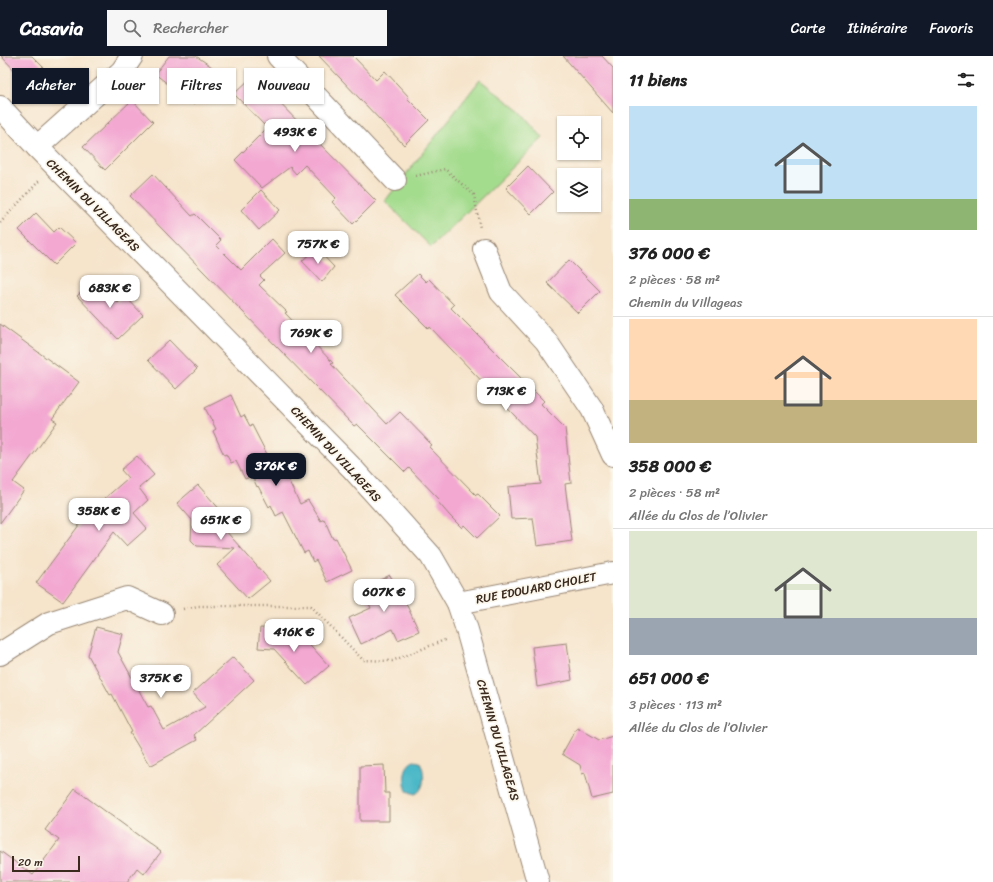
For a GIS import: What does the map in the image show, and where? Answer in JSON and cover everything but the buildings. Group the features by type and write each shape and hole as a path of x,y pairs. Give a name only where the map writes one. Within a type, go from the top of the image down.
{"street":[{"path":"37,147 122,71 132,56"},
{"path":"278,56 394,180"},
{"name":"CHEMIN DU VILLAGEAS","path":"0,107 54,165 351,467 431,556 458,603 467,630 538,882"},
{"path":"484,250 501,292 546,341 592,409 613,455"},
{"name":"RUE EDOUARD CHOLET","path":"458,603 613,573"},
{"path":"0,654 49,623 127,598 162,614"}],"path":[{"path":"0,223 54,165"},
{"path":"394,180 444,170 474,195 484,250"},
{"path":"162,614 198,606 311,606 363,660 392,661 467,630"}],"green space":[{"path":"480,80 521,112 543,138 431,247 385,201"}],"water":[{"path":"414,761 420,762 424,775 421,789 415,794 407,791 405,783 406,770 410,763"}]}
